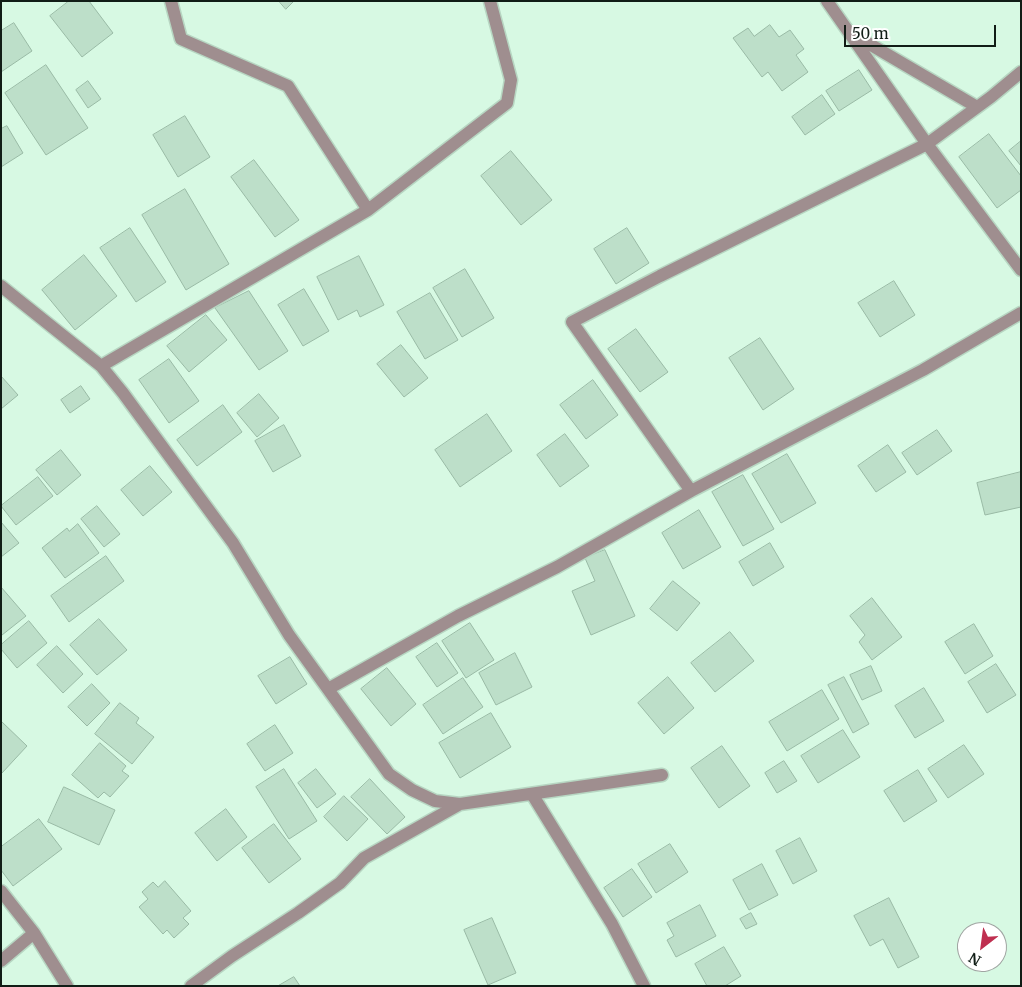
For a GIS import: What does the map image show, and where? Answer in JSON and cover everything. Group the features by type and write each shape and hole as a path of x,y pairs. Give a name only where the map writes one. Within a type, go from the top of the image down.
{"street":[{"path":"171,1 181,38 288,86 368,210"},
{"path":"101,366 368,210 507,103 511,80 490,1"},
{"path":"828,1 927,144 1021,270"},
{"path":"850,32 977,107"},
{"path":"691,491 572,322 660,276 927,144 1021,72"},
{"path":"1,286 101,366 123,393 233,543 289,635 389,774 412,790 435,801 460,804 662,775"},
{"path":"328,689 458,616 557,567 691,491 923,370 1021,313"},
{"path":"532,794 612,924 644,986"},
{"path":"191,986 340,883 364,858 460,804"},
{"path":"1,892 34,933 67,986"},
{"path":"1,961 34,933"}],"building":[{"path":"69,1 89,1 113,33 82,57 50,16"},
{"path":"279,1 294,1 286,9"},
{"path":"14,23 32,51 1,72 1,31"},
{"path":"770,25 779,37 790,30 804,49 796,55 808,72 782,91 768,72 762,77 733,38 748,28 754,36"},
{"path":"46,65 88,128 46,155 5,93"},
{"path":"859,70 872,90 839,111 826,91"},
{"path":"88,81 101,99 88,108 76,90"},
{"path":"822,95 835,114 805,135 792,117"},
{"path":"185,116 210,157 178,177 153,135"},
{"path":"7,126 23,153 1,167 1,129"},
{"path":"989,134 1021,176 1021,190 997,208 959,157"},
{"path":"1021,141 1021,166 1009,151"},
{"path":"511,151 552,200 521,225 481,176"},
{"path":"254,160 299,220 275,237 231,177"},
{"path":"185,189 229,264 186,290 142,215"},
{"path":"130,228 166,282 136,302 100,248"},
{"path":"627,228 649,263 616,284 594,249"},
{"path":"84,255 117,296 75,330 42,290"},
{"path":"359,256 384,305 360,317 357,310 338,320 317,277"},
{"path":"465,269 494,318 462,337 433,288"},
{"path":"894,281 915,315 880,337 858,303"},
{"path":"304,289 329,331 303,346 278,305"},
{"path":"249,291 288,351 259,370 215,308"},
{"path":"430,293 458,340 425,359 397,312"},
{"path":"206,315 227,340 189,372 167,346"},
{"path":"636,329 668,372 640,392 608,349"},
{"path":"760,338 794,389 763,410 729,358"},
{"path":"401,345 428,378 404,397 377,364"},
{"path":"169,359 199,401 169,423 139,380"},
{"path":"1,376 18,395 1,409"},
{"path":"593,380 618,415 586,439 560,405"},
{"path":"81,386 90,399 70,413 61,400"},
{"path":"259,394 279,418 257,437 237,413"},
{"path":"223,405 242,432 197,466 177,440"},
{"path":"487,414 512,451 460,487 435,450"},
{"path":"284,425 301,456 273,472 255,441"},
{"path":"937,430 952,451 917,475 902,453"},
{"path":"565,434 589,466 560,487 537,455"},
{"path":"888,445 906,472 876,492 858,466"},
{"path":"61,450 81,475 57,495 36,470"},
{"path":"787,454 816,503 781,523 752,474"},
{"path":"150,466 172,492 143,516 121,490"},
{"path":"1021,472 1021,507 985,515 977,483"},
{"path":"743,475 774,529 743,546 712,492"},
{"path":"38,477 53,496 16,525 1,506"},
{"path":"97,506 120,534 104,547 81,519"},
{"path":"699,510 721,547 683,569 662,533"},
{"path":"1,522 19,543 1,557"},
{"path":"78,524 99,553 65,578 42,548 67,528 69,531"},
{"path":"770,543 784,567 753,586 739,562"},
{"path":"605,550 635,616 591,635 572,591 595,581 585,558"},
{"path":"106,556 124,581 69,622 51,596"},
{"path":"673,581 700,603 677,631 650,609"},
{"path":"1,587 26,616 2,635 1,634"},
{"path":"872,598 902,637 872,660 859,642 865,635 850,616"},
{"path":"99,619 127,650 97,675 70,645"},
{"path":"29,621 47,643 17,668 1,649 1,645"},
{"path":"470,623 494,660 466,678 442,641"},
{"path":"974,624 993,656 965,674 945,642"},
{"path":"730,632 754,661 715,692 691,663"},
{"path":"437,643 458,673 437,687 416,657"},
{"path":"57,646 83,674 63,693 37,665"},
{"path":"515,653 532,687 496,705 479,673"},
{"path":"290,657 307,684 276,704 258,676"},
{"path":"996,664 1016,695 987,713 968,682"},
{"path":"871,666 882,691 862,700 850,675"},
{"path":"387,668 416,704 391,726 361,689"},
{"path":"668,677 694,708 664,734 638,703"},
{"path":"844,677 869,724 853,733 828,685"},
{"path":"463,678 483,707 443,734 423,705"},
{"path":"92,684 110,703 87,726 68,707"},
{"path":"924,688 944,721 915,738 895,706"},
{"path":"822,690 839,719 787,751 769,722"},
{"path":"120,703 139,718 136,723 154,737 132,764 95,734"},
{"path":"491,713 511,747 460,778 439,743"},
{"path":"1,721 27,746 2,773 1,772"},
{"path":"275,725 293,753 265,771 247,744"},
{"path":"843,730 860,757 818,783 801,756"},
{"path":"100,743 126,766 122,771 129,776 110,797 104,792 98,798 72,775"},
{"path":"964,745 984,774 948,798 928,769"},
{"path":"722,746 750,786 719,808 691,768"},
{"path":"784,761 797,781 777,793 765,773"},
{"path":"284,769 317,821 289,839 256,787"},
{"path":"316,769 336,794 317,808 298,783"},
{"path":"918,770 937,801 904,822 884,791"},
{"path":"370,779 405,817 387,834 351,797"},
{"path":"64,787 115,810 99,845 48,822"},
{"path":"344,796 368,819 347,841 324,817"},
{"path":"226,809 247,837 217,861 195,833"},
{"path":"39,819 62,849 13,886 1,870 1,847"},
{"path":"274,824 301,859 269,883 242,848"},
{"path":"800,838 817,871 793,884 776,851"},
{"path":"670,844 688,872 656,893 638,864"},
{"path":"762,864 778,895 749,910 733,880"},
{"path":"632,869 652,897 623,917 604,888"},
{"path":"165,881 191,911 183,918 189,924 174,938 167,930 163,934 139,907 148,899 142,892 153,882 158,887"},
{"path":"889,898 919,957 898,968 883,939 870,946 854,916"},
{"path":"700,905 716,936 676,957 667,940 674,936 667,923"},
{"path":"751,913 757,924 746,929 740,919"},
{"path":"492,918 516,973 488,985 464,930"},
{"path":"724,947 741,976 725,986 707,986 695,964"},
{"path":"294,977 300,986 278,986"}]}
